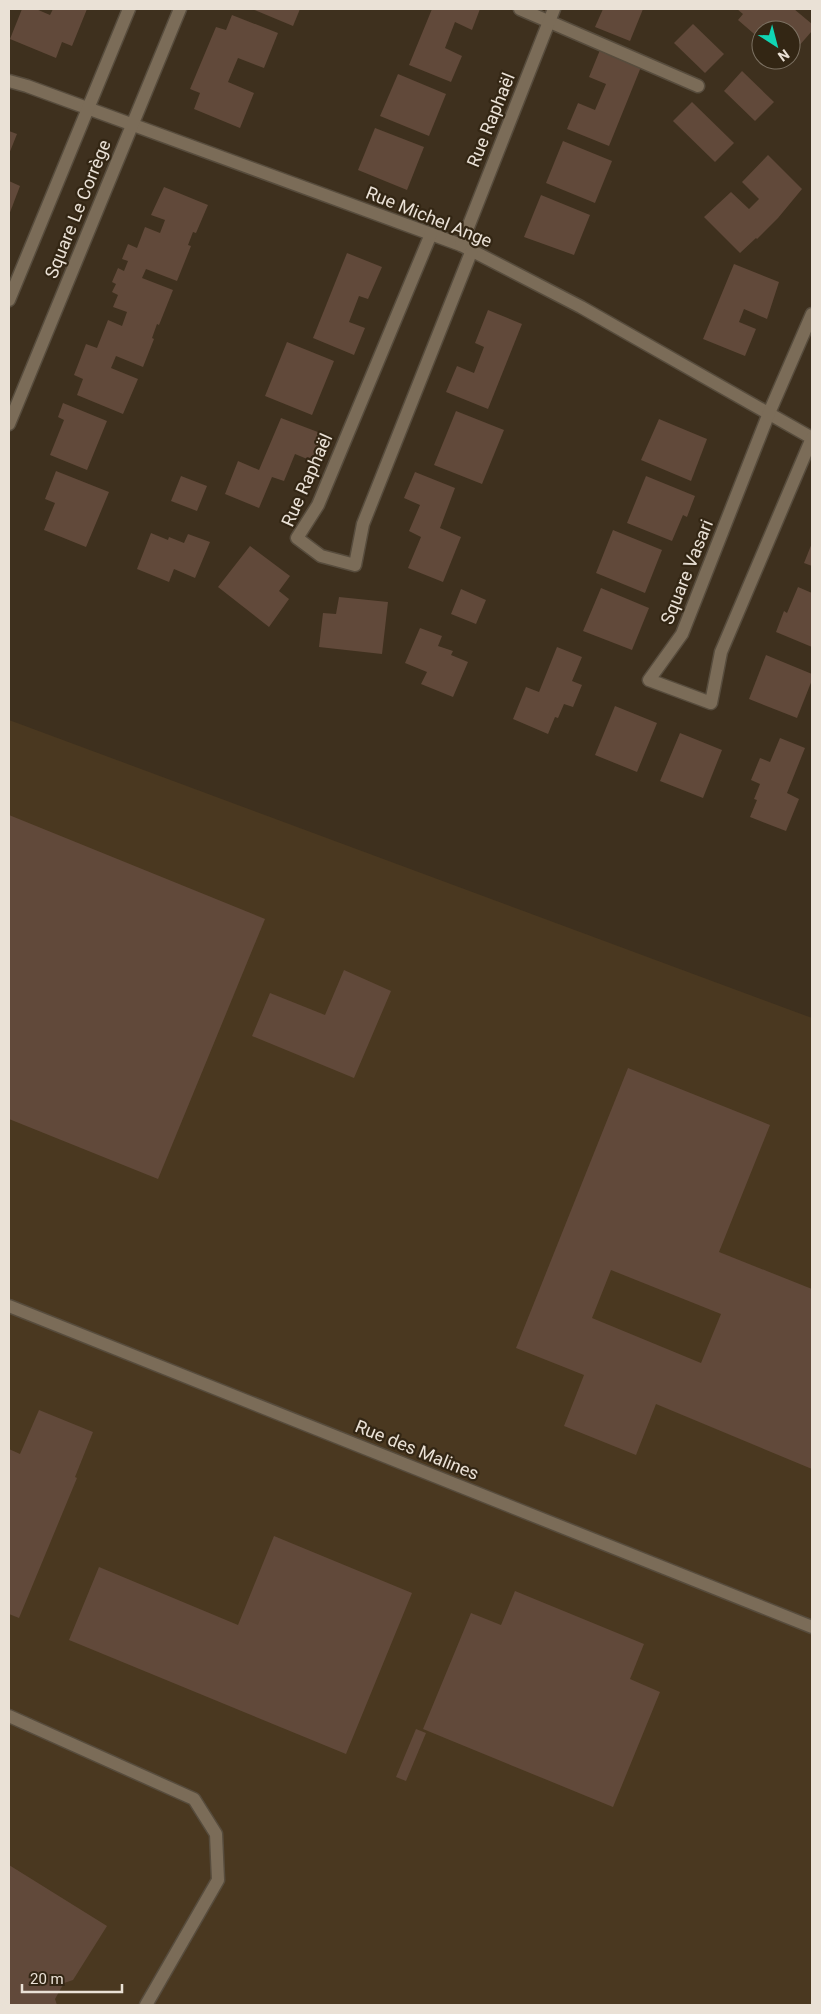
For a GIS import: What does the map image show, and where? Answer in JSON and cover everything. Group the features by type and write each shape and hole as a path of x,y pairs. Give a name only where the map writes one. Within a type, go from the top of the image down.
{"street":[{"name":"Square Le Corrège","path":"9,300 129,9"},
{"name":"Square Le Corrège","path":"9,424 180,9"},
{"path":"520,9 698,86"},
{"name":"Rue Raphaël","path":"431,234 318,505 297,538 321,556 355,565 363,524 554,9"},
{"name":"Rue Michel Ange","path":"9,81 132,124 466,248 581,307 812,438"},
{"name":"Square Vasari","path":"812,314 769,413 682,634 649,680 711,703 721,652 812,438"},
{"name":"Rue des Malines","path":"9,1306 812,1627"},
{"path":"9,1716 194,1799 216,1834 218,1880 146,2005"}],"shaded area":[{"path":"9,720 812,1018 812,2005 9,2005"}],"building":[{"path":"22,9 36,9 50,15 53,9 87,9 72,46 62,42 56,58 10,39"},
{"path":"252,9 300,9 293,26"},
{"path":"432,9 480,9 472,30 455,22 445,48 462,56 451,82 409,65"},
{"path":"603,9 643,9 630,41 595,27"},
{"path":"737,9 794,9 812,24 812,31 801,44 801,20 751,20 751,31 738,20 743,14"},
{"path":"232,15 278,33 264,68 238,58 228,82 254,93 240,128 194,109 200,93 190,89 216,27 226,30"},
{"path":"693,24 724,54 705,73 674,43"},
{"path":"600,50 641,67 609,146 567,129 578,103 595,110 606,84 589,77"},
{"path":"742,71 774,102 755,121 724,91"},
{"path":"398,74 446,94 429,136 380,116"},
{"path":"692,102 734,143 715,162 673,121"},
{"path":"375,128 424,147 407,190 358,170"},
{"path":"9,131 17,134 9,154"},
{"path":"563,141 612,161 595,203 546,183"},
{"path":"768,155 802,189 778,218 740,253 704,217 731,192 749,209 759,199 742,182"},
{"path":"9,181 20,186 9,215"},
{"path":"164,187 208,205 196,233 193,232 188,245 191,246 177,281 146,269 142,278 173,290 159,325 157,324 152,338 154,339 143,367 116,356 111,368 138,379 123,414 77,395 83,379 74,375 86,344 97,348 108,320 122,326 127,312 113,307 118,295 112,292 116,284 112,282 118,268 124,271 128,261 122,259 128,244 137,248 145,227 160,233 165,220 151,215"},
{"path":"541,195 590,215 574,255 524,237"},
{"path":"347,253 382,267 368,299 359,296 349,322 365,328 354,355 313,338"},
{"path":"734,264 779,282 767,319 744,309 739,322 756,329 745,356 703,339"},
{"path":"488,310 522,324 488,409 446,392 457,366 474,373 484,347 475,343"},
{"path":"287,342 334,361 312,415 265,396"},
{"path":"63,403 107,421 87,470 50,455 64,420 58,417"},
{"path":"456,411 504,430 482,484 434,465"},
{"path":"281,418 323,434 312,461 295,454 284,481 272,477 259,508 225,494 238,461 259,470"},
{"path":"659,419 707,439 691,481 641,460"},
{"path":"56,471 109,492 86,547 44,530 55,503 45,499"},
{"path":"415,472 455,488 440,528 461,537 443,582 408,568 421,537 409,531 420,505 404,498"},
{"path":"181,476 207,486 197,511 171,501"},
{"path":"646,476 695,496 687,517 683,515 672,541 627,523"},
{"path":"613,530 662,550 645,593 596,573"},
{"path":"151,533 168,540 169,537 184,543 188,534 210,542 195,578 174,569 169,582 137,569"},
{"path":"812,543 812,566 804,563"},
{"path":"250,546 290,576 279,591 289,599 269,627 218,587"},
{"path":"798,587 812,593 812,647 776,632 784,611 787,613"},
{"path":"601,588 649,608 632,650 583,631"},
{"path":"461,589 486,600 476,624 451,614"},
{"path":"339,597 388,602 382,654 319,647 323,613 336,614"},
{"path":"420,628 442,636 438,646 453,651 451,655 468,662 453,697 421,684 427,672 405,663"},
{"path":"557,647 582,657 572,681 582,685 573,707 564,704 558,718 555,717 548,734 513,719 526,687 539,692"},
{"path":"766,655 812,674 812,680 797,718 749,699"},
{"path":"615,706 657,723 637,772 595,755"},
{"path":"680,733 722,750 703,798 660,781"},
{"path":"780,738 805,748 787,793 799,799 786,831 750,817 757,800 754,799 760,784 751,780 760,758 770,762"},
{"path":"9,815 265,919 158,1179 9,1119"},
{"path":"344,970 391,991 354,1078 252,1036 270,993 325,1015"},
{"path":"628,1068 770,1125 719,1252 812,1289 812,1469 656,1404 636,1455 564,1426 584,1375 516,1348","holes":["611,1270 721,1314 701,1363 592,1318"]},
{"path":"39,1410 93,1432 75,1477 77,1478 19,1618 9,1614 9,1449 20,1454"},
{"path":"274,1536 412,1593 346,1754 69,1640 99,1567 238,1625"},
{"path":"515,1591 644,1644 630,1679 660,1692 613,1807 423,1729 471,1613 501,1625"},
{"path":"416,1729 426,1733 406,1781 396,1777"},
{"path":"9,1865 107,1926 73,1980 64,1983 55,1999 57,2005 9,2005"}]}
